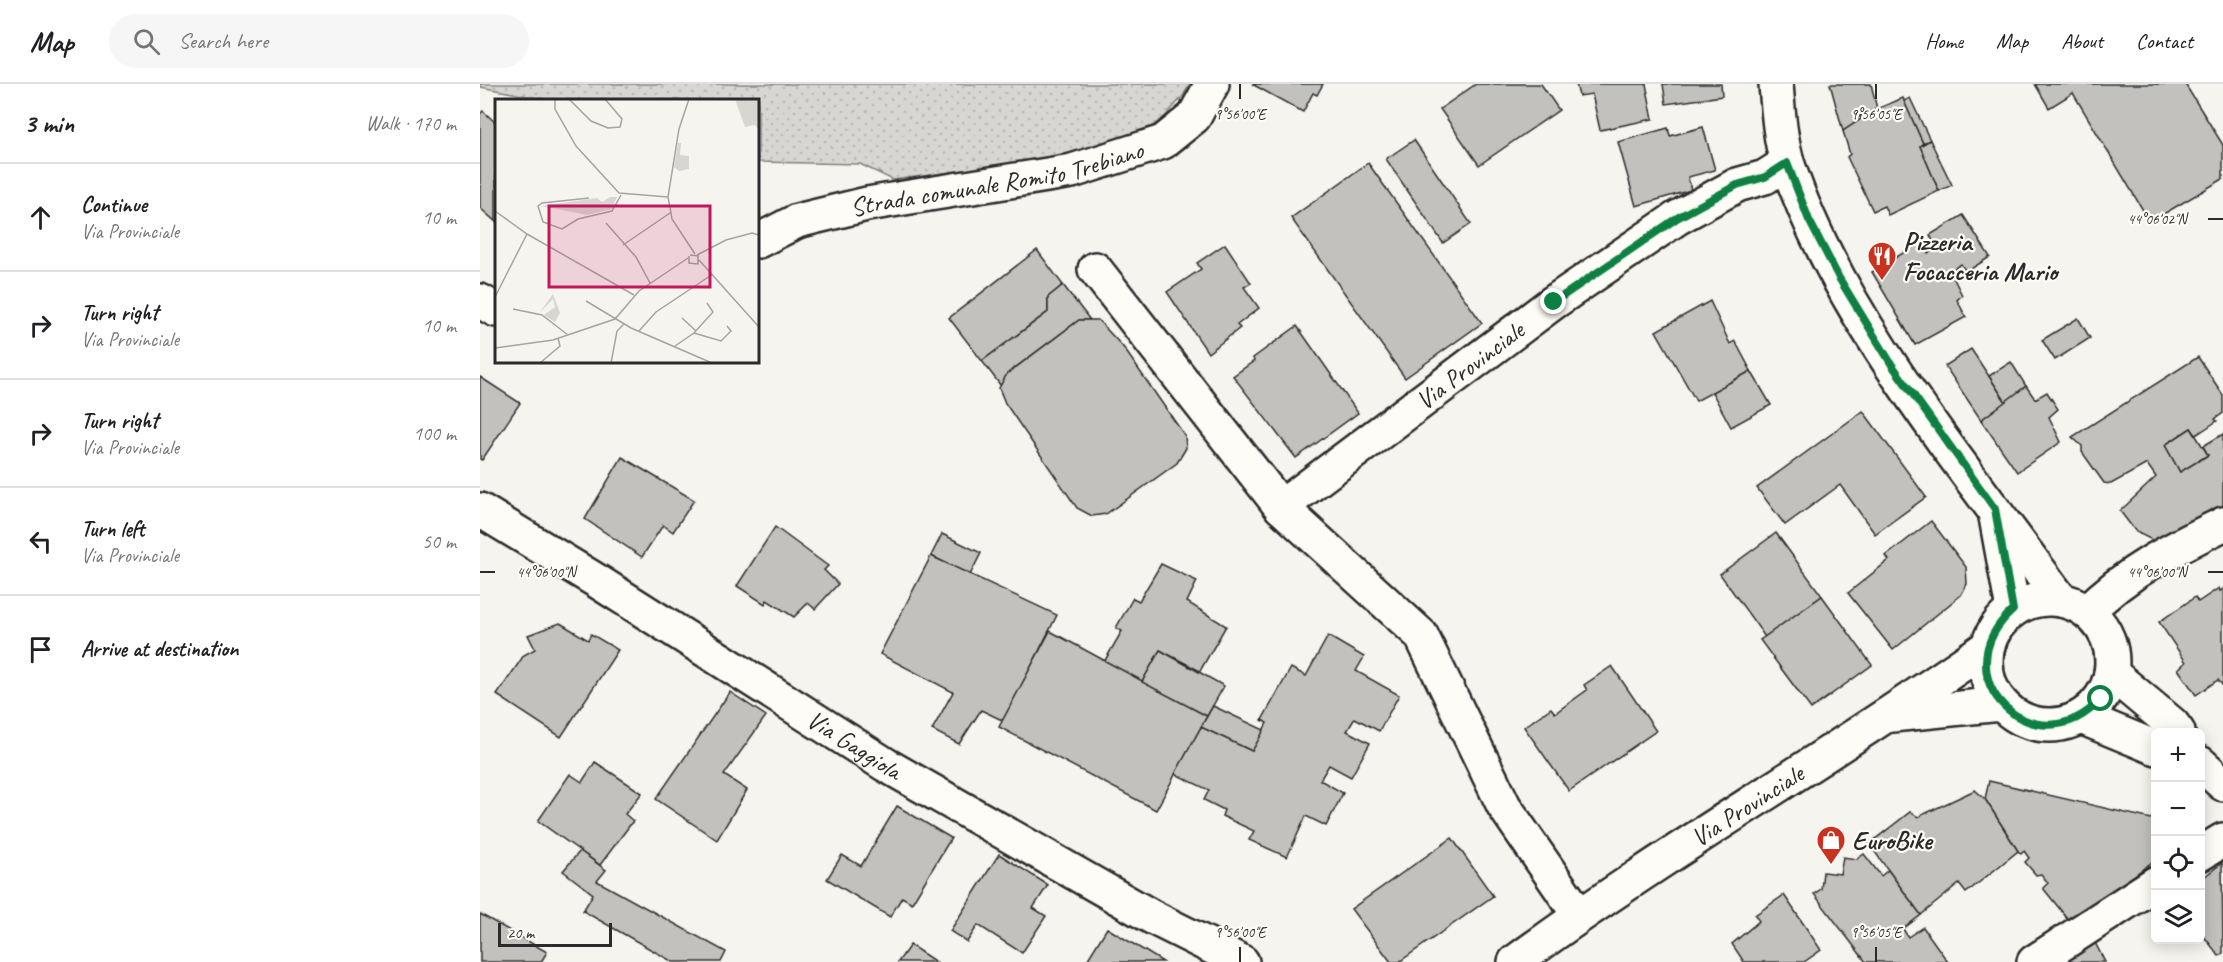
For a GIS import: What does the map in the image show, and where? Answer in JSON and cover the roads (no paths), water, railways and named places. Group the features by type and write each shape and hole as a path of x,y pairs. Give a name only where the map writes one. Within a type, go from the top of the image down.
{"street":[{"name":"Strada comunale Romito Trebiano","path":"759,240 797,221 867,204 1072,171 1163,142 1194,117 1212,84"},
{"path":"1776,84 1787,163 1814,229 1892,365 1995,509 2074,606 2100,624 2108,639 2112,656 2111,673 2101,699 2081,717 2060,725 2039,725 2018,718 2001,704 1987,677 1987,647 1992,632 2013,610 2036,600 2074,606 2162,555 2223,524"},
{"name":"Via Provinciale","path":"1281,507 1563,295 1677,218 1737,185 1765,177 1787,163"},
{"path":"1095,269 1281,507 1421,635 1503,806 1579,915"},
{"path":"480,300 495,309"},
{"path":"1995,509 2013,610"},
{"name":"Via Gaggiola","path":"480,510 597,581 885,765 1142,911 1242,962"},
{"path":"1890,715 1987,647"},
{"path":"2111,673 2175,728"},
{"name":"Via Provinciale","path":"1515,962 1579,915 1890,715 2001,704"},
{"path":"2081,717 2151,746"},
{"path":"2205,768 2223,784"},
{"path":"2205,851 2223,840"},
{"path":"2034,962 2151,886"}],"place":[{"name":"Pizzeria Focacceria Mario","path":"1882,282"},
{"name":"EuroBike","path":"1831,866"}]}
